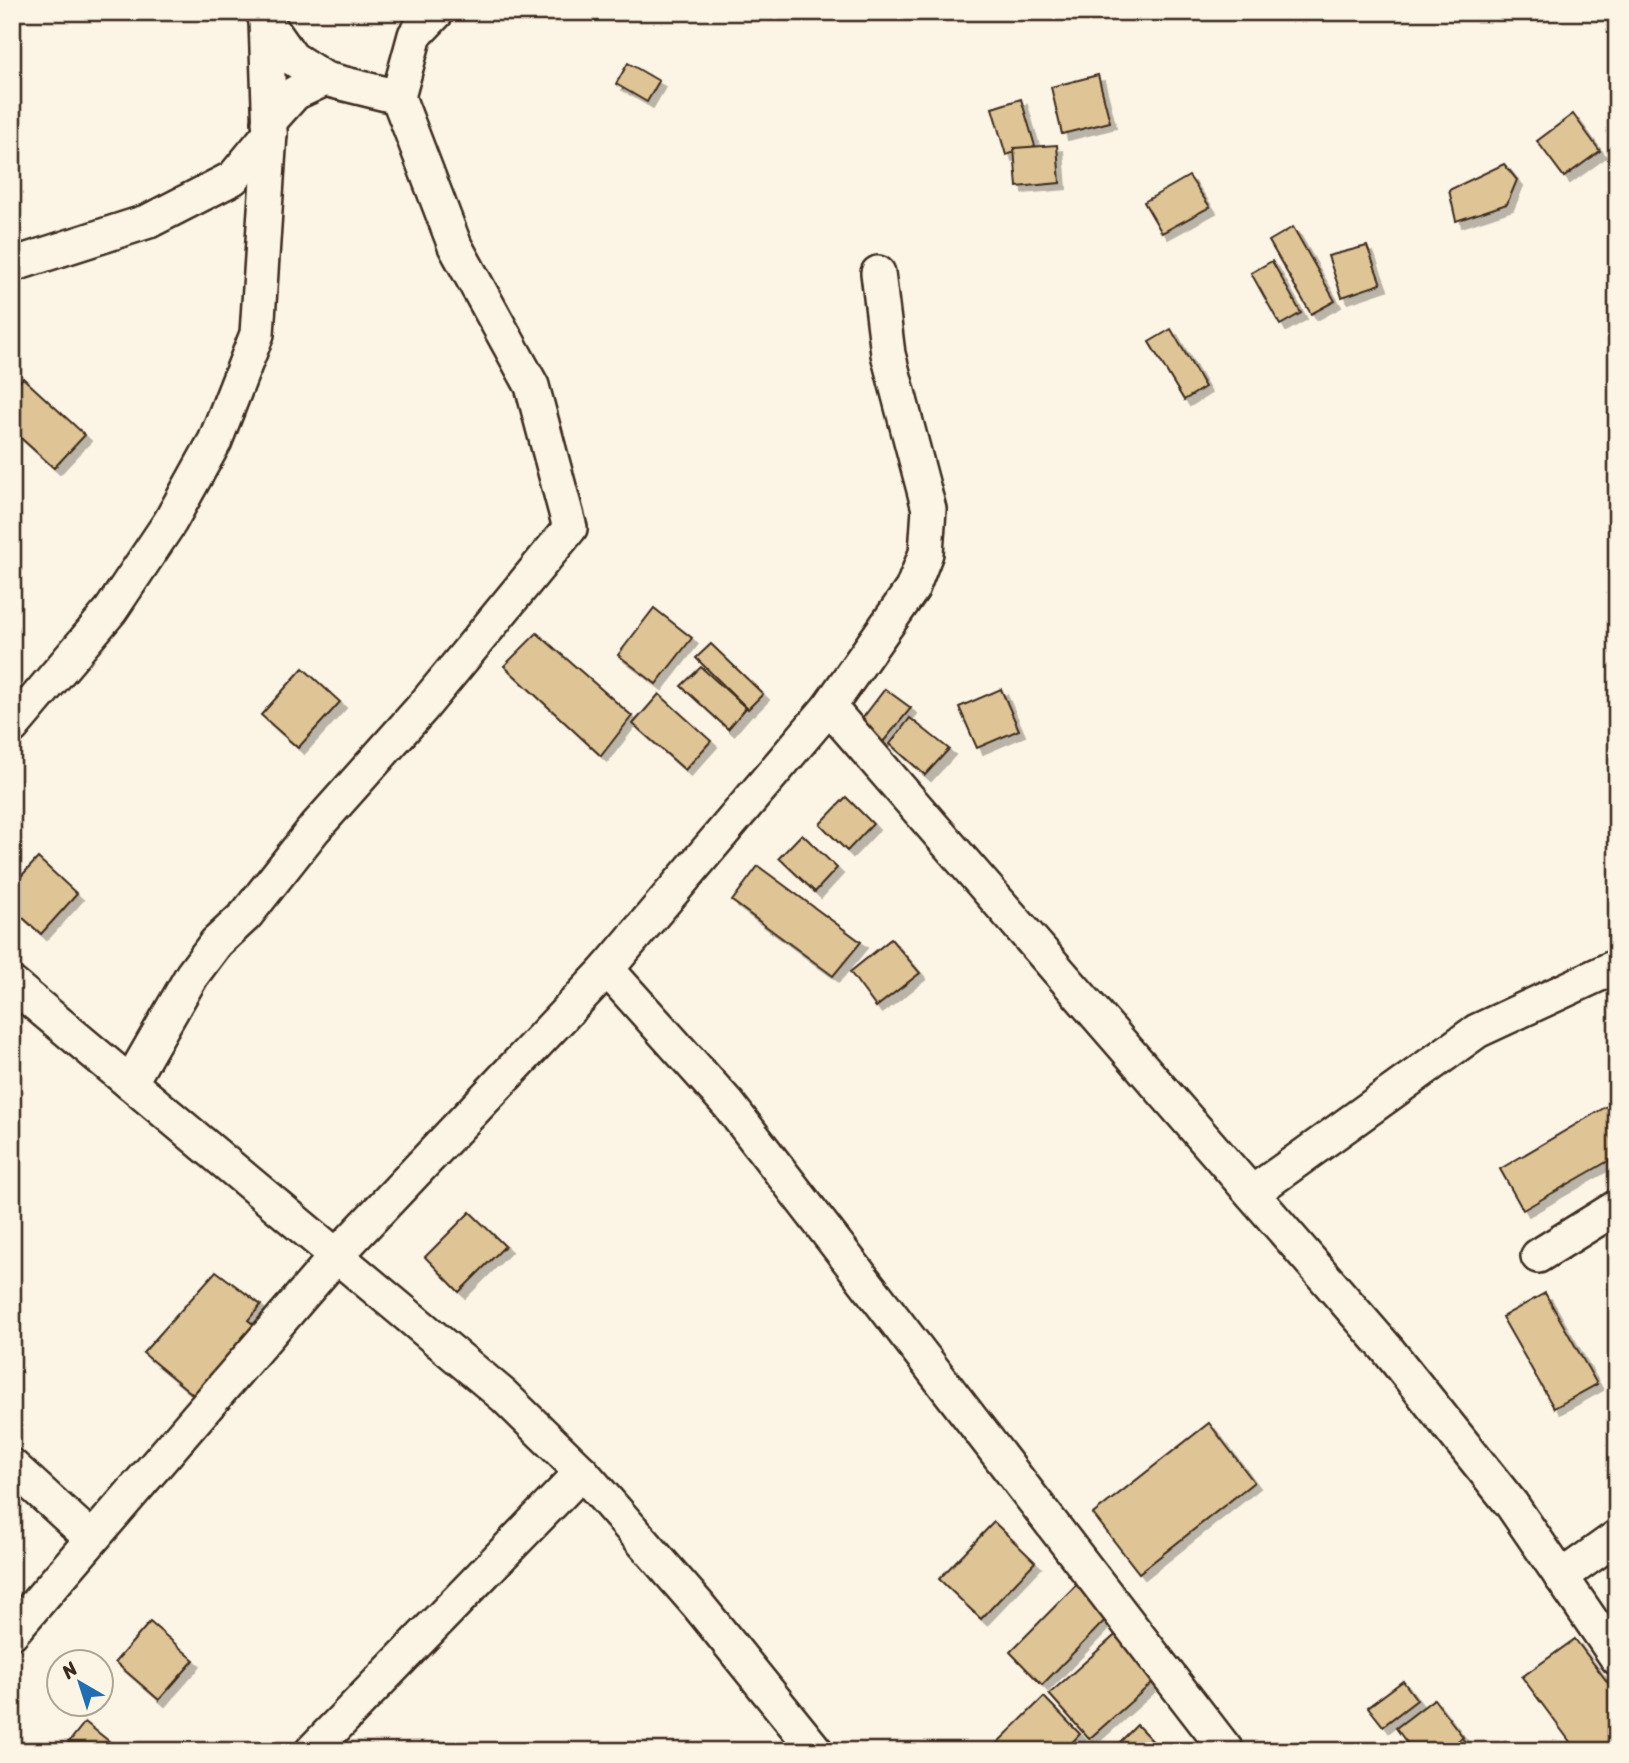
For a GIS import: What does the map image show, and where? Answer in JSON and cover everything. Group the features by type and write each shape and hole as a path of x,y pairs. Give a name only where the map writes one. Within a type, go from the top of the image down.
{"street":[{"path":"131,1083 192,975 216,943 246,915 314,830 422,708 570,528 532,386 455,246 398,97 415,35 437,12"},
{"path":"264,16 292,58 325,79 398,97"},
{"path":"12,727 111,610 170,522 215,441 257,334 269,128 264,16"},
{"path":"12,265 149,221 233,177 295,93 325,79"},
{"path":"12,1632 336,1256 607,969 829,707 912,589 926,553 929,509 888,354 878,273"},
{"path":"829,707 1252,1194 1459,1438 1512,1505 1617,1658"},
{"path":"1252,1194 1477,1031 1617,966"},
{"path":"607,969 729,1105 1227,1751"},
{"path":"12,984 504,1396 582,1472 698,1605 816,1751"},
{"path":"1538,1256 1617,1207"},
{"path":"12,1466 91,1538"},
{"path":"312,1751 582,1472"},
{"path":"1561,1577 1617,1537"}],"building":[{"path":"628,63 659,81 647,102 616,84"},
{"path":"1098,75 1110,122 1062,134 1051,87"},
{"path":"1021,99 1035,146 1006,155 992,108"},
{"path":"1573,114 1600,151 1564,177 1537,141"},
{"path":"1057,145 1060,183 1017,187 1014,148"},
{"path":"1504,164 1517,180 1507,204 1456,221 1449,190"},
{"path":"1189,176 1210,207 1162,233 1144,202"},
{"path":"1293,227 1335,301 1311,314 1269,241"},
{"path":"1367,246 1381,284 1342,297 1328,256"},
{"path":"1272,261 1301,313 1280,325 1251,273"},
{"path":"1171,329 1205,387 1184,400 1149,342"},
{"path":"23,378 85,435 54,468 12,430 12,390"},
{"path":"654,608 692,638 656,684 618,655"},
{"path":"537,633 632,716 601,756 504,666"},
{"path":"711,644 763,694 748,709 696,658"},
{"path":"701,667 746,708 728,729 681,686"},
{"path":"303,668 340,702 298,748 261,715"},
{"path":"885,689 911,708 883,742 859,723"},
{"path":"1001,689 1019,730 977,748 959,707"},
{"path":"659,694 711,741 685,770 633,724"},
{"path":"910,718 949,749 925,775 890,744"},
{"path":"846,797 873,824 847,851 820,824"},
{"path":"802,834 837,868 815,892 779,858"},
{"path":"38,858 77,894 41,934 12,908 12,886"},
{"path":"758,866 861,942 833,976 732,901"},
{"path":"891,939 920,973 876,1007 850,972"},
{"path":"1609,1105 1617,1119 1617,1156 1523,1210 1500,1169"},
{"path":"470,1212 505,1246 459,1292 425,1257"},
{"path":"216,1271 261,1305 248,1320 258,1328 196,1397 143,1353"},
{"path":"1545,1293 1597,1384 1554,1408 1502,1317"},
{"path":"1209,1423 1254,1482 1139,1573 1093,1514"},
{"path":"994,1522 1035,1562 981,1619 939,1579"},
{"path":"1082,1579 1114,1611 1042,1685 1010,1652"},
{"path":"150,1622 194,1660 159,1700 116,1661"},
{"path":"1121,1630 1161,1675 1089,1739 1049,1694"},
{"path":"1575,1639 1617,1695 1617,1751 1577,1751 1522,1677"},
{"path":"1403,1681 1417,1700 1383,1726 1368,1707"},
{"path":"1044,1697 1080,1734 1064,1751 989,1751"},
{"path":"1434,1699 1463,1737 1445,1751 1413,1751 1396,1728"},
{"path":"85,1722 110,1742 104,1751 62,1751"},
{"path":"1137,1725 1162,1751 1111,1751"},
{"path":"1462,1738 1472,1751 1445,1751"},
{"path":"911,1743 918,1751 903,1751"}]}
